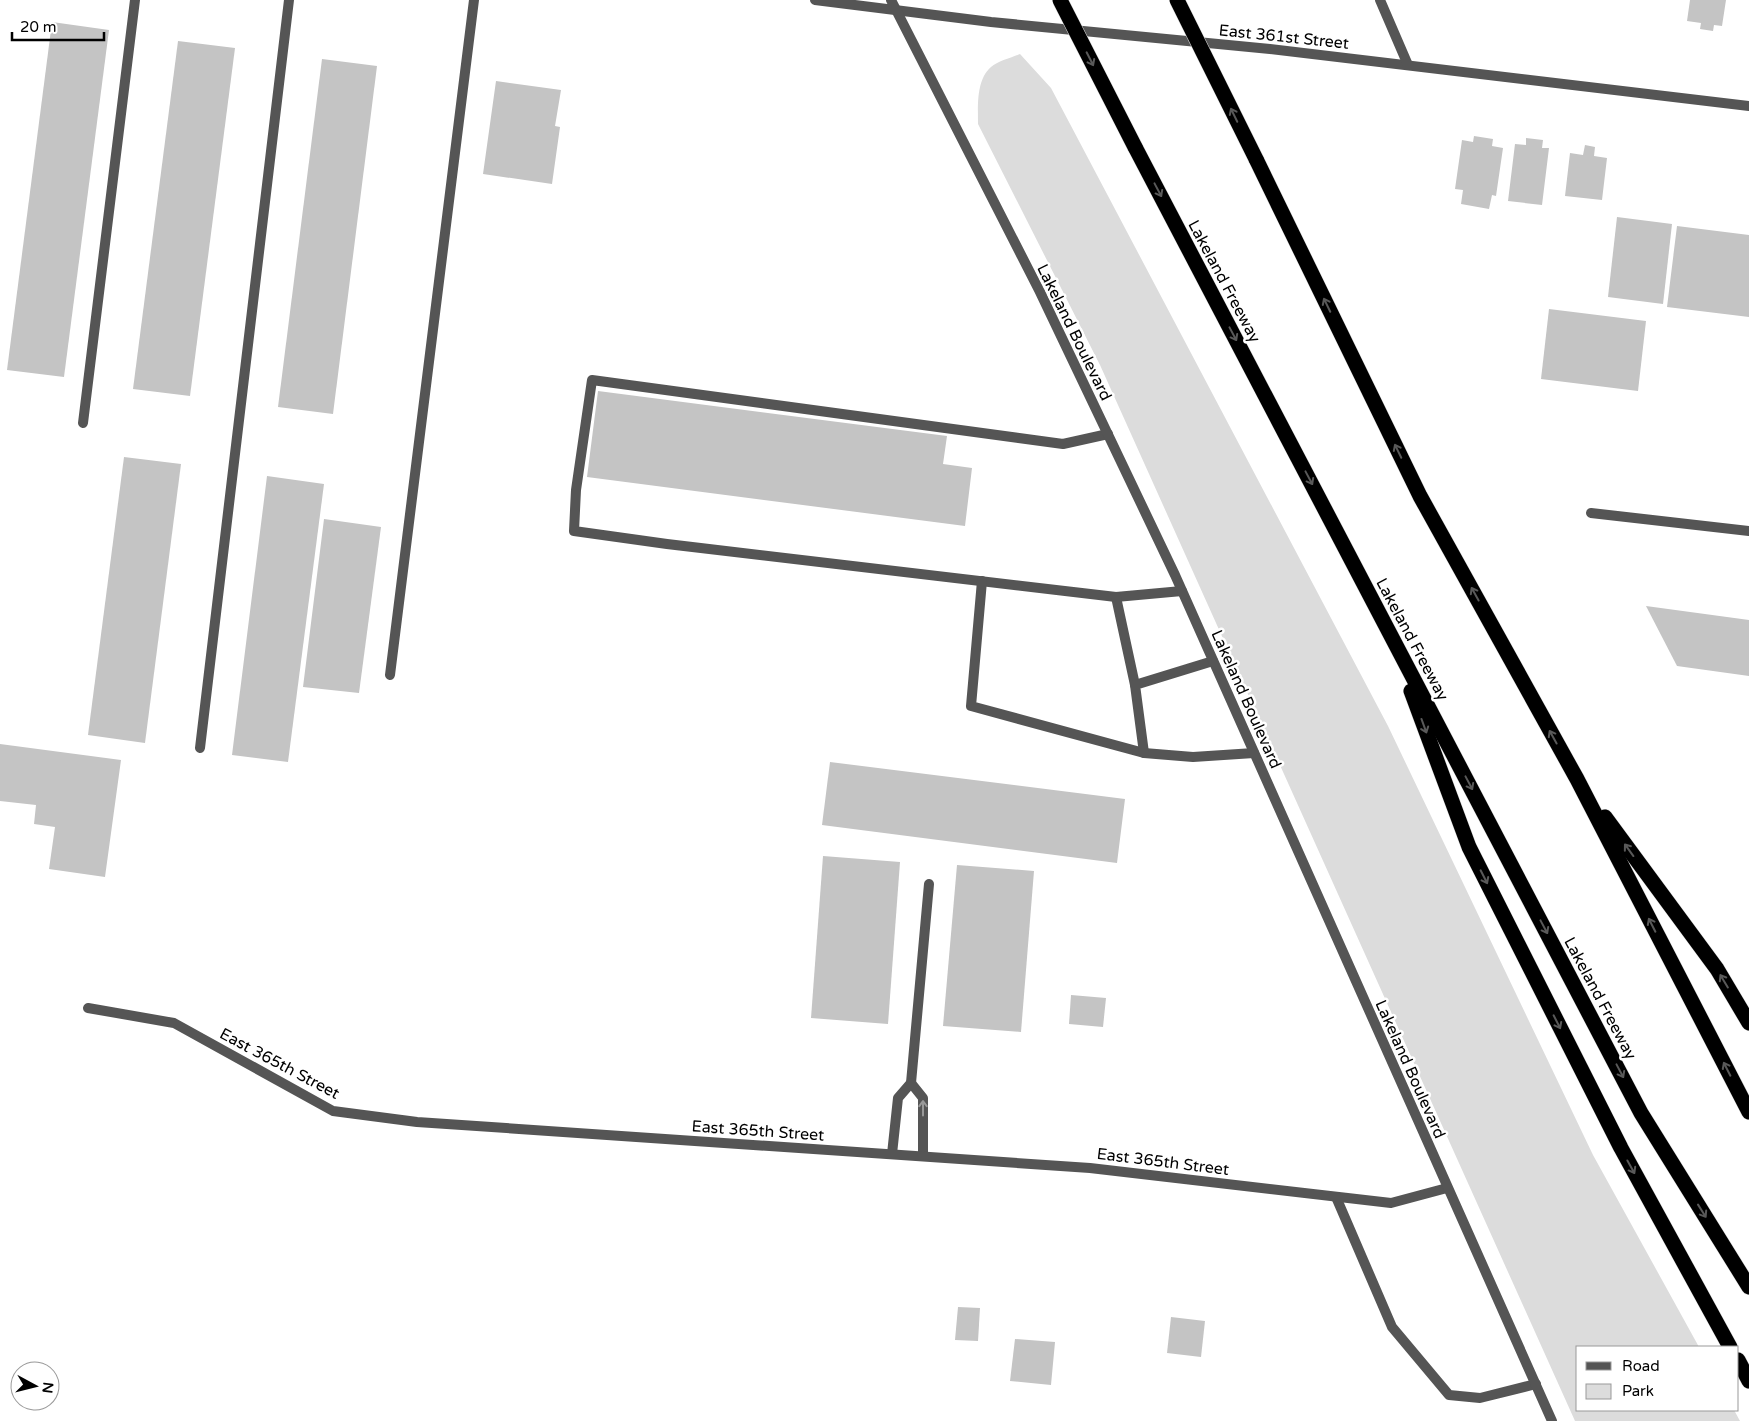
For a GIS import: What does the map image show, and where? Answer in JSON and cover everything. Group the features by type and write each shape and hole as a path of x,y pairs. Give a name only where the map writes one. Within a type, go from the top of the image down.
{"highway":[{"name":"Lakeland Freeway","path":"1060,0 1135,147 1642,1112 1749,1287"},
{"path":"1177,0 1420,496 1577,779 1749,1112"},
{"path":"1389,632 1469,847 1621,1148 1729,1346"},
{"path":"1577,779 1717,969 1749,1023"},
{"path":"1739,1362 1749,1381"}],"street":[{"path":"83,423 135,0"},
{"path":"200,748 289,0"},
{"path":"390,676 474,0"},
{"name":"East 361st Street","path":"815,0 991,22 1270,49 1749,106"},
{"name":"Lakeland Boulevard","path":"891,0 1040,292 1182,591 1552,1421"},
{"path":"1380,0 1408,66"},
{"path":"1108,434 1063,444 592,380 576,490 574,530 667,544 1116,597 1182,591"},
{"path":"1591,513 1749,531"},
{"path":"982,581 971,706 1144,753 1193,757 1254,753"},
{"path":"1116,597 1134,685 1144,753"},
{"path":"1134,685 1213,661"},
{"path":"892,1154 898,1098 911,1083 929,884"},
{"name":"East 365th Street","path":"88,1008 174,1023 333,1111 417,1122 1090,1168 1391,1203 1447,1188"},
{"path":"911,1083 923,1098 923,1156"},
{"path":"1336,1197 1392,1328 1449,1395 1480,1398 1536,1384"}],"green space":[{"path":"1020,54 1051,88 1388,726 1593,1155 1698,1346 1576,1346 1576,1411 1735,1411 1740,1421 1575,1421 1100,365 978,124 980,86 986,72 997,63"}],"building":[{"path":"1690,0 1726,0 1722,26 1714,25 1713,31 1700,29 1701,23 1687,21"},
{"path":"52,22 109,30 64,377 7,370"},
{"path":"178,41 235,48 190,396 133,389"},
{"path":"322,59 377,66 333,414 278,407"},
{"path":"496,81 561,90 555,126 560,127 552,184 483,174"},
{"path":"1474,136 1493,139 1492,146 1503,148 1496,196 1492,195 1489,209 1461,204 1463,190 1455,189 1462,140 1473,142"},
{"path":"1526,138 1543,140 1542,148 1549,148 1542,205 1508,201 1515,144 1526,145"},
{"path":"1585,145 1595,147 1594,156 1607,158 1602,200 1565,196 1570,153 1583,155"},
{"path":"1617,217 1672,224 1663,304 1608,297"},
{"path":"1677,226 1749,235 1749,317 1667,307"},
{"path":"1549,309 1646,321 1638,391 1541,379"},
{"path":"598,391 947,436 943,464 972,468 965,526 587,477"},
{"path":"124,457 181,464 145,743 88,735"},
{"path":"267,476 324,484 288,762 232,755"},
{"path":"324,519 381,527 359,693 303,687"},
{"path":"1646,606 1749,620 1749,676 1677,666"},
{"path":"0,744 121,760 105,877 49,869 55,827 34,824 36,805 0,801"},
{"path":"830,762 1125,799 1117,863 822,825"},
{"path":"823,856 900,862 888,1024 811,1018"},
{"path":"957,865 1034,871 1021,1032 943,1026"},
{"path":"1071,995 1106,998 1103,1027 1069,1024"},
{"path":"958,1307 980,1308 978,1341 955,1340"},
{"path":"1171,1317 1205,1321 1201,1357 1167,1353"},
{"path":"1015,1339 1055,1342 1051,1385 1010,1381"}]}
